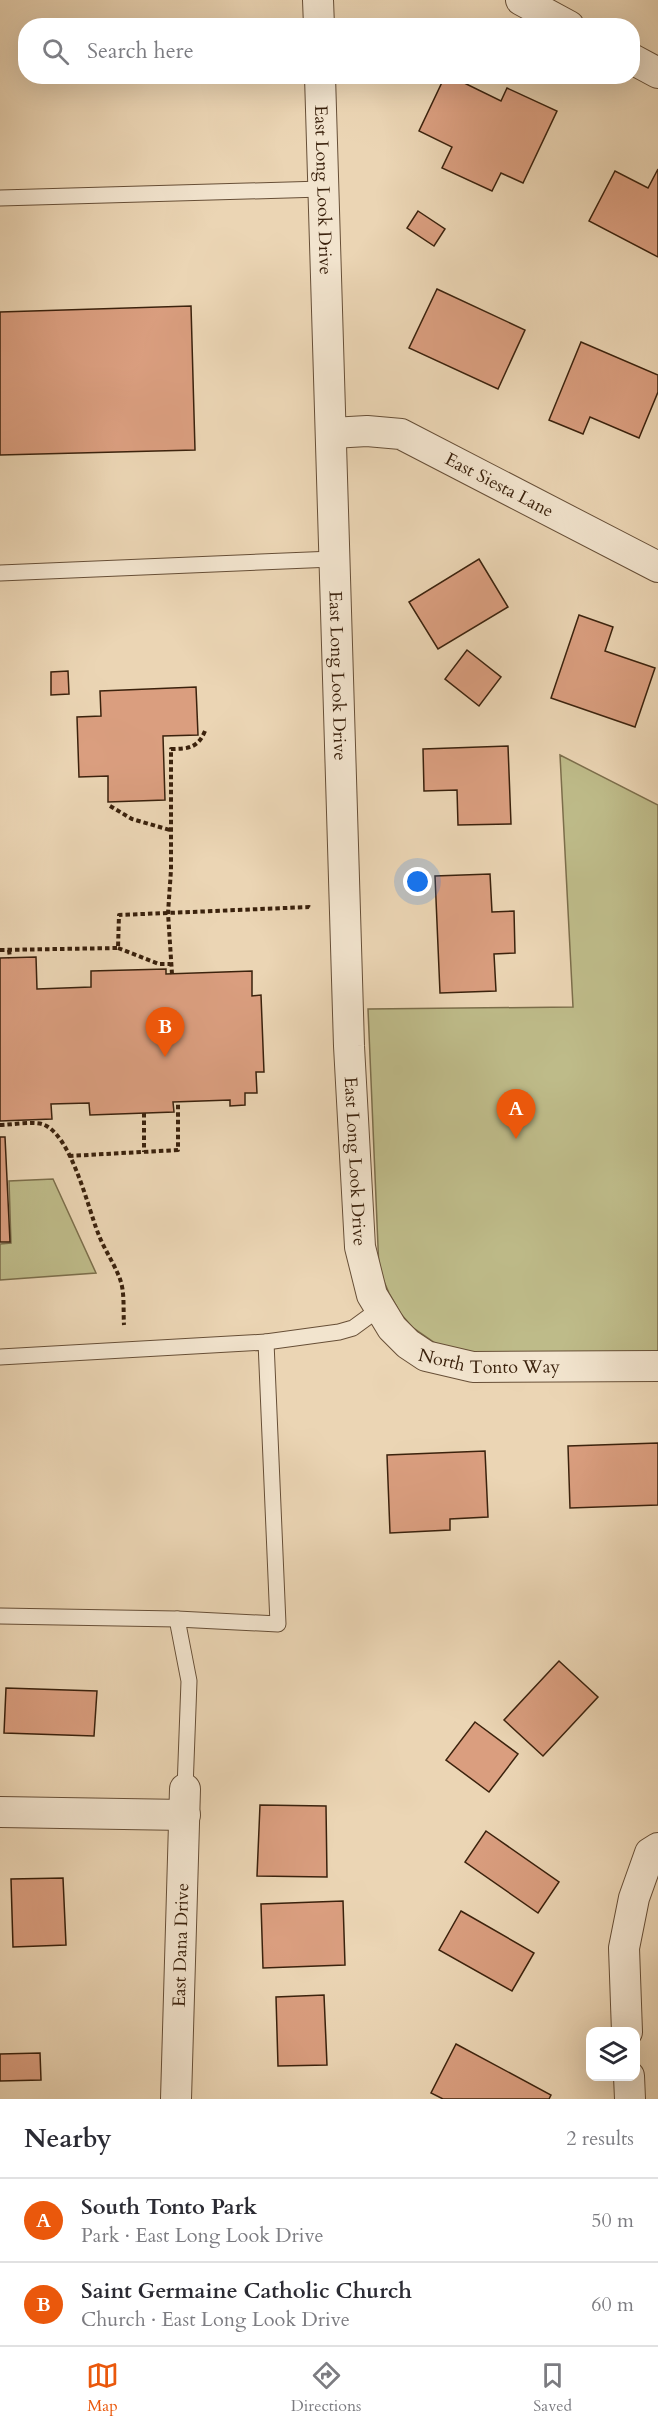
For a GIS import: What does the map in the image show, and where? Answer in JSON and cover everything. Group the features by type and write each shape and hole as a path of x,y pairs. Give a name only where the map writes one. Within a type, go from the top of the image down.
{"street":[{"path":"318,0 319,18"},
{"path":"521,0 554,18"},
{"path":"640,63 658,73"},
{"name":"East Long Look Drive","path":"320,84 332,433 333,559 355,1169 360,1247 366,1275"},
{"name":"East Siesta Lane","path":"332,433 367,431 401,434 658,567"},
{"name":"North Tonto Way","path":"366,1275 372,1295 392,1328 408,1344 426,1356 448,1363 473,1367 658,1366"},
{"path":"0,1812 185,1802"},
{"name":"East Dana Drive","path":"176,2099 185,1802"},
{"path":"627,2027 624,1948 634,1898 654,1850"},
{"path":"629,2081 630,2099"}],"lane":[{"path":"0,198 322,189"},
{"path":"0,573 333,559"},
{"path":"0,1357 266,1342 353,1328 379,1309"},
{"path":"0,1616 177,1619 278,1624 266,1342"},
{"path":"177,1619 189,1681 185,1802"}],"path":[{"path":"172,974 168,913 171,749 194,747 201,741 205,731"},
{"path":"110,806 132,819 170,830"},
{"path":"118,948 119,915 309,907 317,911"},
{"path":"0,950 118,948 159,964 170,964"},
{"path":"9,950 10,958"},
{"path":"69,1156 178,1150 178,1102"},
{"path":"144,1113 144,1152"},
{"path":"0,1125 42,1124 52,1132 69,1156 99,1235 123,1289 125,1350"}],"shaded area":[{"path":"560,755 658,805 658,1356 485,1358 438,1345 412,1327 401,1314 379,1270 368,1009 573,1007"},
{"path":"53,1179 96,1273 0,1280 0,1244 11,1243 9,1181"}],"building":[{"path":"441,84 466,84 501,101 507,88 557,111 523,183 501,173 492,191 442,168 452,147 419,131"},
{"path":"658,169 658,257 589,221 615,171 648,188"},
{"path":"418,211 445,229 434,246 407,228"},
{"path":"437,289 525,330 498,389 409,348"},
{"path":"191,306 195,450 0,455 0,312"},
{"path":"581,342 658,375 658,392 639,438 590,417 583,434 549,420"},
{"path":"479,559 508,607 438,649 409,602"},
{"path":"579,615 613,627 605,651 655,668 635,727 551,698"},
{"path":"467,650 501,677 479,706 445,679"},
{"path":"68,671 69,694 51,695 51,672"},
{"path":"196,687 198,735 163,736 165,800 108,802 108,776 79,777 77,717 101,716 100,691"},
{"path":"508,746 511,824 458,825 457,790 424,791 423,749"},
{"path":"490,874 492,912 514,911 515,953 494,954 496,991 440,993 435,876"},
{"path":"36,957 37,989 91,987 91,971 166,969 166,974 252,971 252,996 261,995 264,1072 256,1072 257,1093 245,1093 245,1105 230,1106 230,1100 173,1102 174,1112 90,1115 89,1103 51,1104 52,1119 0,1121 0,958"},
{"path":"0,1137 5,1137 10,1242 0,1242"},
{"path":"658,1443 658,1505 570,1508 568,1446"},
{"path":"485,1451 488,1517 450,1519 450,1530 390,1533 387,1455"},
{"path":"559,1661 598,1697 543,1756 504,1720"},
{"path":"6,1688 97,1691 94,1736 4,1733"},
{"path":"475,1722 518,1754 489,1792 446,1760"},
{"path":"260,1805 326,1806 327,1877 257,1876"},
{"path":"486,1831 559,1882 538,1913 465,1862"},
{"path":"63,1878 66,1945 13,1947 11,1879"},
{"path":"343,1901 345,1965 263,1968 261,1904"},
{"path":"461,1911 534,1953 512,1991 439,1950"},
{"path":"324,1995 327,2065 278,2066 276,1997"},
{"path":"456,2044 551,2095 549,2099 443,2099 431,2093"},
{"path":"40,2053 41,2080 0,2081 0,2054"}],"place":[{"name":"Saint Germaine Catholic Church","path":"165,1057"},
{"name":"South Tonto Park","path":"516,1139"}]}
